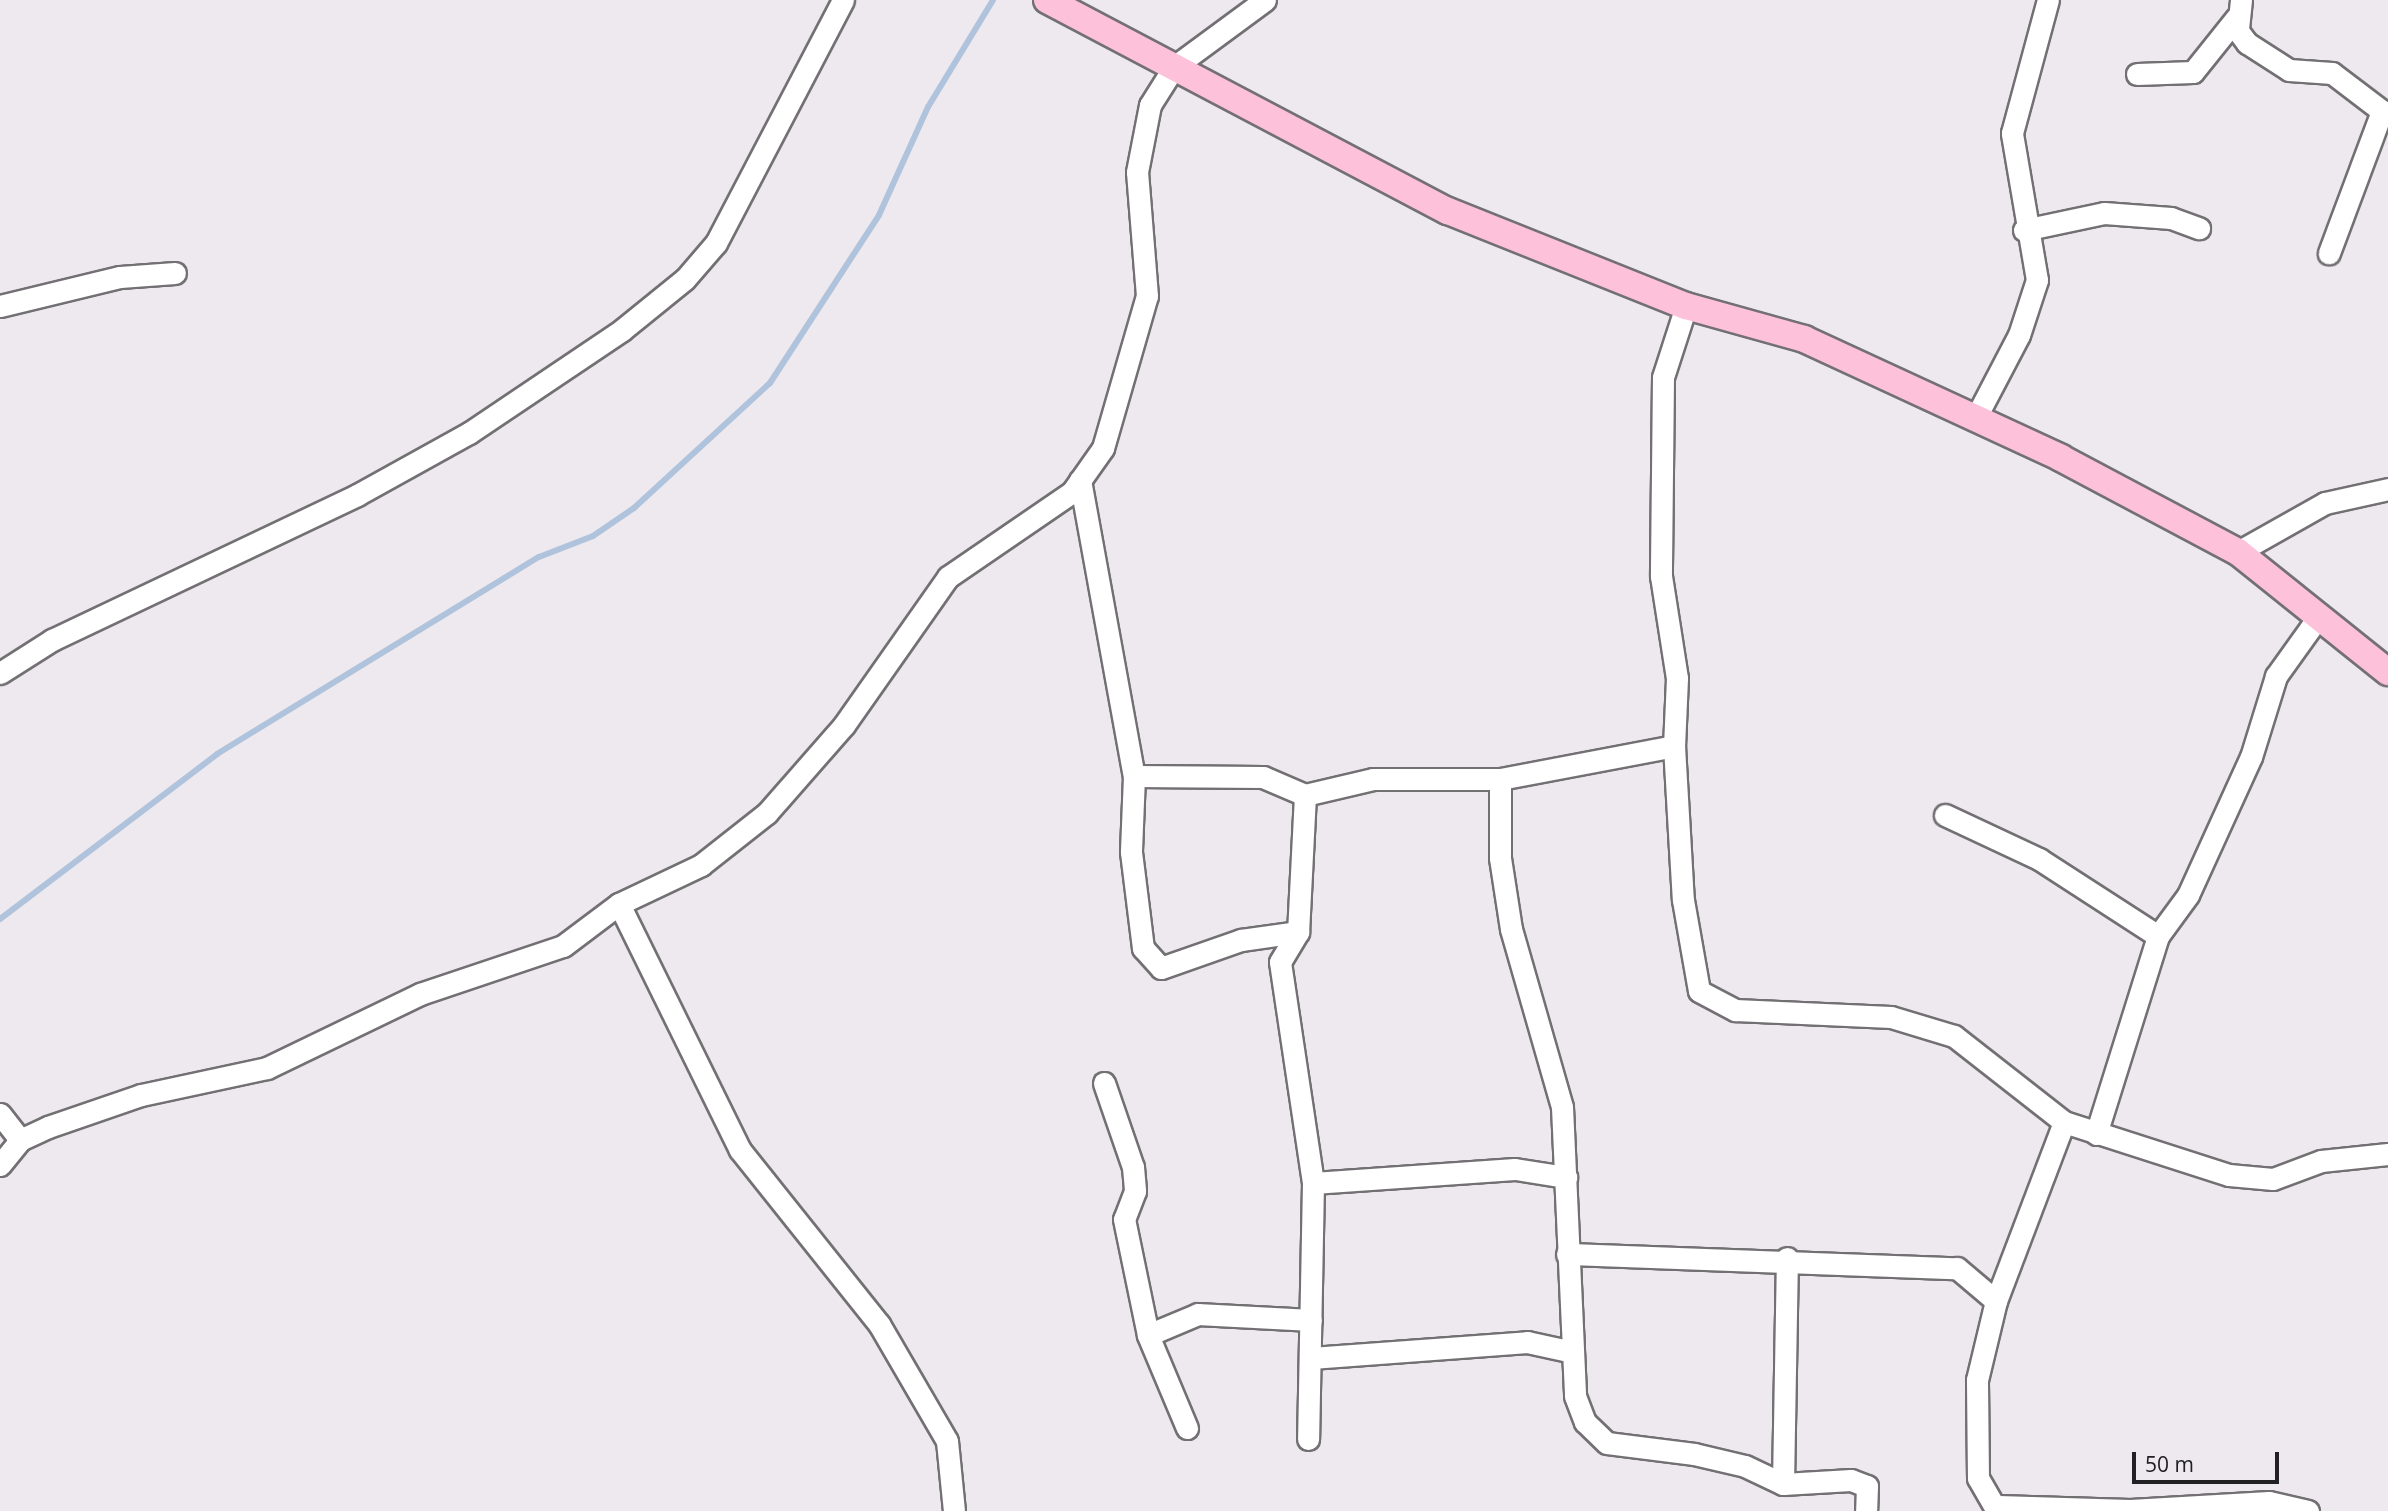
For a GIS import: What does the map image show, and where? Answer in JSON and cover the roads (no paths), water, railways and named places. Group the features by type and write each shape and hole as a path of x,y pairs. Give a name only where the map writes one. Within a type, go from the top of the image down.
{"main road":[{"path":"1047,0 1448,211 1686,306 1804,339 1975,419 2238,552 2388,672"}],"street":[{"path":"0,673 52,640 369,489 491,419 622,330 685,279 716,243 843,0"},
{"path":"0,1165 20,1140 141,1096 267,1068 420,993 563,946 619,904 701,865 766,813 844,725 948,577 1080,480 1103,448 1142,323 1148,268 1137,172 1150,105 1174,67 1265,0"},
{"path":"1975,419 2019,335 2037,280 2024,230 2012,133 2048,0"},
{"path":"2137,74 2193,72 2239,9"},
{"path":"2239,9 2247,43 2267,59 2289,70 2332,73 2382,111 2329,253"},
{"path":"2024,230 2104,213 2171,218 2199,228"},
{"path":"0,306 120,277 175,273"},
{"path":"1686,306 1663,377 1658,448 1661,576 1677,678 1674,746 1684,900 1699,991 1735,1010 1839,1011 1954,1036 2064,1122 2253,1181 2321,1161 2388,1154"},
{"path":"1080,480 1134,776 1135,911 1143,948 1161,968 1241,940 1298,932"},
{"path":"2238,552 2325,503 2388,489"},
{"path":"2096,1134 2158,936 2188,895 2251,757 2276,676 2319,616"},
{"path":"1134,776 1264,777 1305,795 1373,779 1500,779 1674,746"},
{"path":"1500,779 1500,858 1511,929 1562,1107 1575,1396 1585,1422 1607,1443 1694,1454 1745,1466 1783,1484 1851,1480 1867,1486 1866,1511"},
{"path":"1305,795 1298,932 1280,962 1313,1183 1308,1440"},
{"path":"1945,815 2039,859 2158,936"},
{"path":"619,904 740,1150 879,1324 941,1431 954,1511"},
{"path":"1104,1083 1133,1167 1135,1191 1124,1219 1148,1335 1187,1428"},
{"path":"0,1114 20,1140"},
{"path":"2064,1122 1996,1301 1977,1380 1975,1433 1978,1478 1997,1508 2187,1508 2269,1502 2308,1511"},
{"path":"1313,1183 1515,1169 1566,1177"},
{"path":"1567,1254 1787,1258 1957,1268 1996,1301"},
{"path":"1783,1484 1787,1258"},
{"path":"1148,1335 1198,1314 1311,1320"},
{"path":"1311,1358 1527,1342 1573,1352"}],"waterway":[{"path":"0,919 217,754 539,557 593,536 634,508 770,383 879,215 928,107 993,0"}]}
